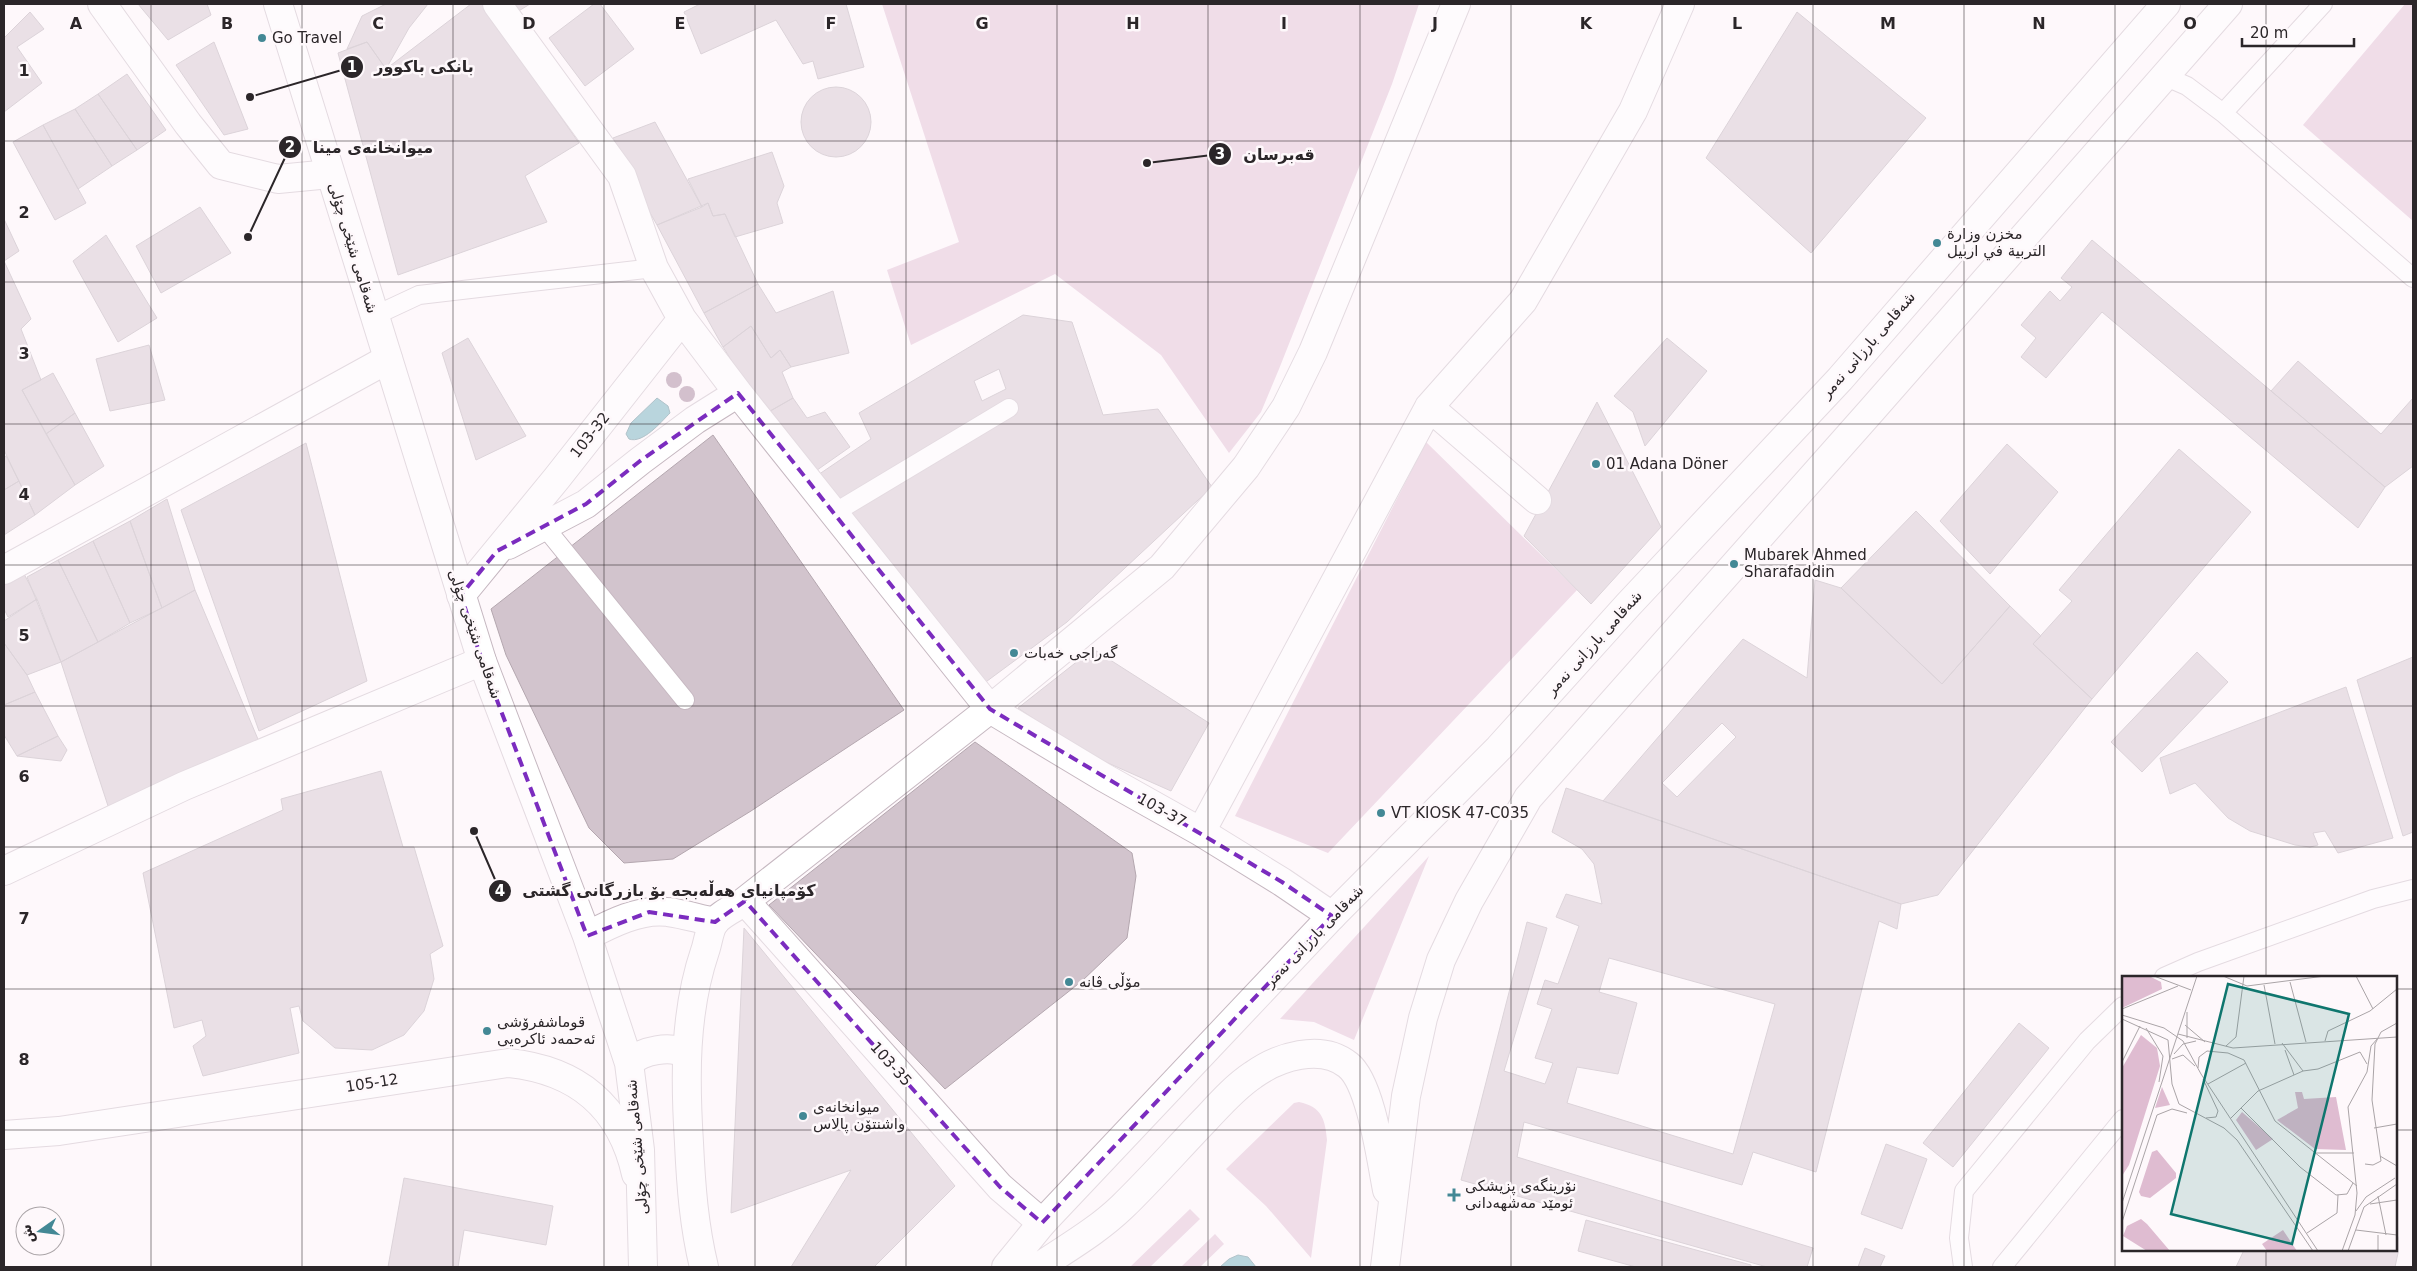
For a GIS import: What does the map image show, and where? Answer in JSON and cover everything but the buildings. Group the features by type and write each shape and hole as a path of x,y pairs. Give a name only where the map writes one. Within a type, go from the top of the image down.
{"street":[{"path":"102,4 188,124 221,165 278,179 330,174"},
{"name":"شەقامی شێخی چۆلی","path":"278,4 482,662 587,936 630,1063 640,1150 643,1267"},
{"path":"497,4 622,176 654,268 682,319 738,393 990,709"},
{"path":"704,1267 692,1207 686,1101 686,1054 692,1004 698,975 715,922 745,901 990,709 1162,567 1246,467 1286,407 1313,352 1456,4"},
{"path":"1201,832 1429,407 1523,301 1633,111 1680,4"},
{"name":"شەقامی بارزانی نەمر","path":"1006,1267 1042,1223 1332,916 1505,740 1628,605 1840,379 2166,4"},
{"path":"1385,1267 1406,1096 1423,1018 1441,960 1469,901 1528,798 1672,633 1872,411 2228,4"},
{"name":"103-32","path":"461,595 497,551 537,518 682,319"},
{"path":"4,570 388,359"},
{"name":"103-32","path":"537,518 586,504 695,420 738,393"},
{"path":"1429,407 1537,500"},
{"path":"4,871 184,786 482,662"},
{"name":"103-37","path":"990,709 1103,777 1201,832 1282,882 1332,916"},
{"name":"103-35","path":"745,901 1000,1187 1042,1223"},
{"path":"587,936 608,925 649,912 667,912 715,922"},
{"path":"630,1063 634,1058 651,1052 674,1050 686,1054"},
{"path":"1039,1267 1083,1238 1121,1207 1225,1099 1251,1076 1269,1065 1296,1056 1316,1054 1337,1058 1349,1065 1362,1082 1370,1108 1391,1211"},
{"name":"105-12","path":"4,1135 59,1131 483,1066 508,1064 534,1066 559,1074 582,1087 601,1104 617,1124 629,1148 636,1172 643,1225"}],"lane":[{"path":"2223,113 2323,4"},
{"path":"2164,76 2187,86 2223,113 2413,278"},
{"path":"374,316 419,295 654,268"},
{"path":"834,513 1009,408"},
{"path":"537,518 685,700"},
{"path":"2166,976 2198,962 2374,899 2413,889"},
{"path":"1963,1267 1959,1238 1964,1191 2088,1041 2122,1007"},
{"path":"2002,1267 2122,1120"}],"highlighted area":[{"path":"738,393 990,709 1282,882 1332,916 1042,1223 1000,1187 745,901 715,922 649,912 587,936 482,661 461,595 497,551 586,504 640,461"}],"shaded area":[{"path":"882,4 1419,4 1392,84 1261,412 1229,453 1161,355 1055,274 911,345 887,270 959,242"},
{"path":"2405,4 2413,4 2413,221 2303,125"},
{"path":"1426,442 1577,590 1328,853 1235,816"},
{"path":"1429,856 1354,1040 1314,1022 1280,1019"},
{"path":"1299,1102 1313,1107 1321,1115 1327,1140 1311,1258 1266,1206 1226,1169 1294,1103"},
{"path":"1190,1209 1200,1219 1150,1267 1130,1267"},
{"path":"1215,1234 1224,1244 1200,1267 1181,1267"}],"water":[{"path":"657,398 668,406 670,413 646,435 634,440 629,439 626,434 631,423"},
{"path":"1238,1255 1248,1257 1256,1267 1220,1267 1229,1259"}],"place":[{"name":"Go Travel","path":"262,38"},
{"name":"بانکی باکوور","path":"250,97"},
{"name":"قەبرسان","path":"1147,163"},
{"name":"میوانخانەی مینا","path":"248,237"},
{"name":"مخزن وزارة التربية في اربيل","path":"1937,243"},
{"name":"01 Adana Döner","path":"1596,464"},
{"name":"Mubarek Ahmed Sharafaddin","path":"1734,564"},
{"name":"گەراجی خەبات","path":"1014,653"},
{"name":"VT KIOSK 47-C035","path":"1381,813"},
{"name":"کۆمپانیای هەڵەبجە بۆ بازرگانی گشتی","path":"474,831"},
{"name":"مۆڵی ڤانە","path":"1069,982"},
{"name":"قوماشفرۆشی ئەحمەد ئاکرەیی","path":"487,1031"},
{"name":"میوانخانەی واشنتۆن پالاس","path":"803,1116"},
{"name":"نۆرینگەی پزیشکی ئومێد مەشهەدانی","path":"1454,1195"}]}
